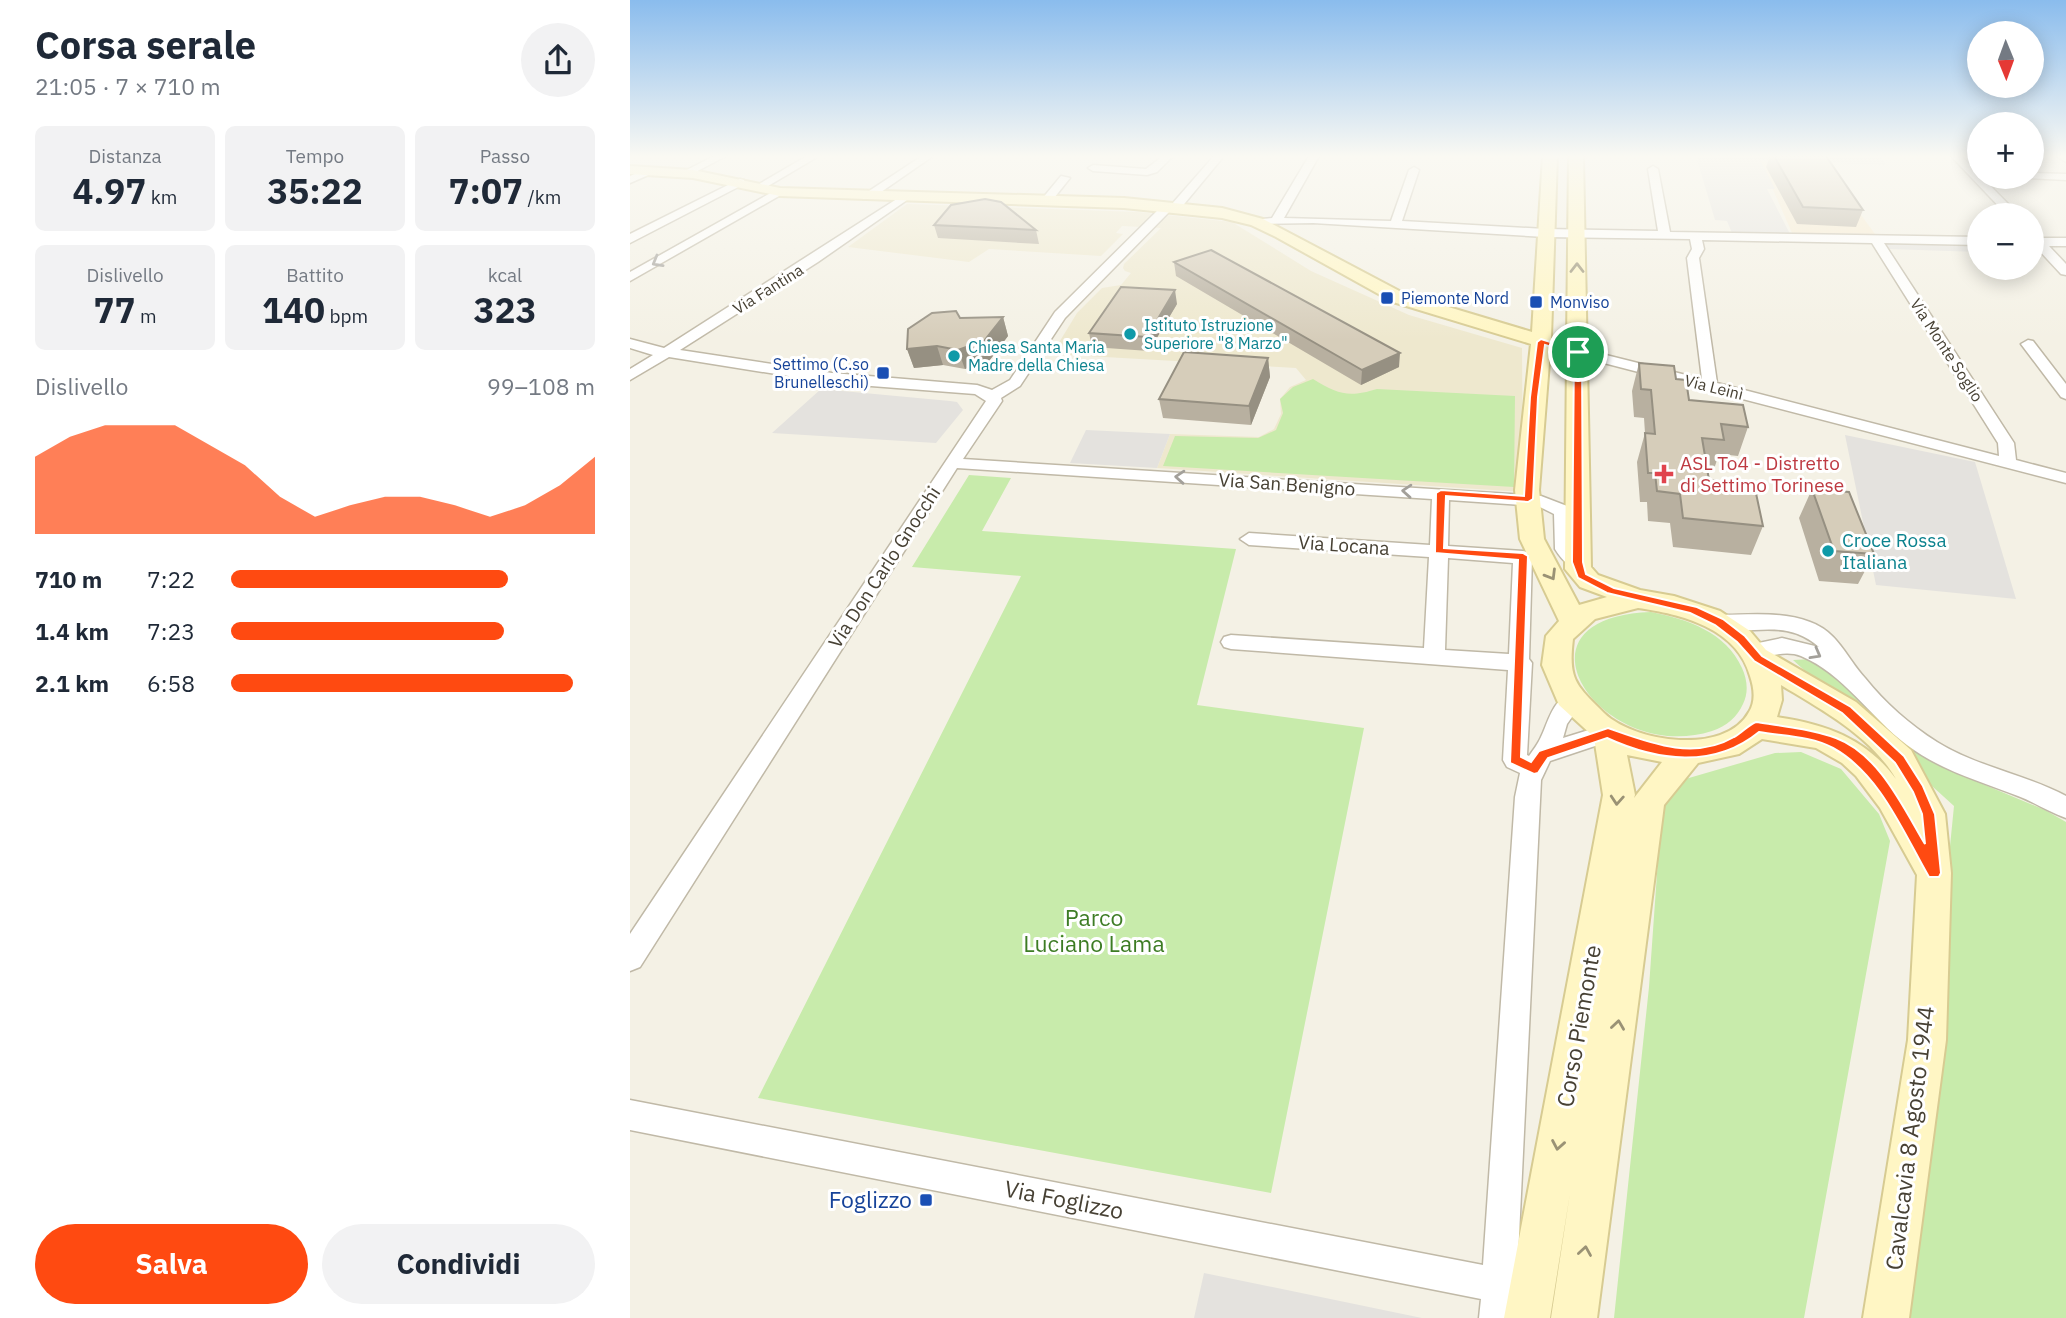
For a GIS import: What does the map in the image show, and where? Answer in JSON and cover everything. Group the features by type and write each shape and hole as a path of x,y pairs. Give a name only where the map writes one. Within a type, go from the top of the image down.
{"main road":[{"name":"Via Leinì","path":"1239,218 1284,224 1399,298 1578,352"},
{"path":"1546,218 1541,342 1534,397 1528,499 1532,539 1572,620"},
{"path":"1577,218 1577,562 1582,576 1589,581 1638,599 1684,607 1719,622 1741,639 1754,655 1767,682 1767,705 1756,726 1740,741 1716,750 1688,754 1651,749 1608,733 1571,703 1558,680 1554,658 1559,637 1572,620 1590,609 1613,601 1638,599"},
{"name":"Cavalcavia 8 Agosto 1944","path":"1754,655 1846,710 1900,760 1919,790 1929,814 1934,873 1927,1040 1886,1318"},
{"path":"1756,726 1835,743 1858,758 1890,797 1934,873"},
{"name":"Corso Piemonte","path":"1527,1318 1619,795 1608,733"},
{"name":"Corso Piemonte","path":"1574,1318 1649,801 1688,754"}],"street":[{"path":"630,239 671,218"},
{"path":"630,277 735,218"},
{"name":"Via Fantina","path":"630,376 875,218"},
{"name":"Via Don Carlo Gnocchi","path":"630,958 994,401 992,396 1016,383 1060,315 1161,218"},
{"path":"1287,218 1284,224 1696,237 1967,241"},
{"path":"1395,226 1398,218"},
{"path":"1662,218 1665,236"},
{"path":"1696,237 1698,248 1693,257 1710,386"},
{"name":"Via Monte Soglio","path":"1877,240 1997,426 2006,443 2008,462"},
{"path":"2044,241 2066,242"},
{"path":"2044,250 2066,271"},
{"path":"630,343 667,353 831,378 977,390 992,396"},
{"path":"2028,344 2066,394"},
{"name":"Via Leinì","path":"1578,352 2066,478"},
{"name":"Via San Benigno","path":"951,463 1528,499 1554,505 1562,510 1565,518 1564,549 1577,562"},
{"path":"1434,657 1441,493"},
{"name":"Via Locana","path":"1249,539 1523,556 1521,663 1515,760 1539,762"},
{"path":"1719,622 1784,622 1808,629 1825,639 1855,682"},
{"path":"1231,642 1521,663"},
{"path":"1754,655 1770,645 1790,644 1807,649 1823,657 1855,682 1903,732 1930,750 1961,766 2003,780 2066,808"},
{"path":"1498,1301 1527,797 1557,721 1571,703"},
{"path":"1539,762 1608,733"},
{"name":"Via Foglizzo","path":"630,1115 1498,1301"}],"shaded area":[{"path":"888,218 1190,218 1232,222 1311,271 1409,315 1522,348 1523,492 1157,468 1170,434 1259,437 1274,429 1281,414 1280,399 1290,387 1306,380 1296,368 1052,354 1077,313 1102,288 1121,285 1131,273 1125,271 1124,264 1161,228 1122,226 1116,233 1123,234 1101,256 989,249 969,262 848,247"},
{"path":"1714,218 1782,218 1790,234 1732,233 1727,221 1715,220"},
{"path":"1785,218 1863,218 1875,234 1792,233"},
{"path":"1885,244 1967,245 1967,252 1888,249"},
{"path":"821,389 957,402 963,410 936,443 772,433"},
{"path":"1086,430 1170,434 1157,468 1070,463"},
{"path":"1845,435 1975,462 2016,599 1876,585"},
{"path":"1204,1273 1422,1318 1194,1318"}],"green space":[{"path":"1313,379 1329,388 1351,394 1377,389 1515,396 1514,487 1163,466 1175,436 1258,438 1276,430 1283,413 1280,399 1293,387"},
{"name":"Parco Luciano Lama","path":"969,475 1011,478 982,531 1236,549 1197,705 1364,728 1271,1193 758,1098 1021,576 912,567"},
{"path":"1651,612 1704,629 1716,636 1735,656 1744,672 1747,690 1741,709 1727,724 1712,731 1672,736 1635,728 1605,710 1584,686 1575,661 1581,638 1606,620"},
{"path":"1812,659 1966,777 2045,810 2066,822 2066,1318 1903,1318 1954,806 1793,660"},
{"path":"1801,752 1841,769 1879,814 1890,841 1804,1318 1614,1318 1649,987 1662,803 1682,780 1775,753"}],"building":[{"path":"940,218 1020,218 1036,230 934,225"},
{"path":"1211,250 1400,353 1362,370 1174,262"},
{"path":"1121,287 1175,290 1147,337 1089,333"},
{"path":"956,311 960,318 1003,317 980,346 971,349 966,347 958,350 937,346 907,349 908,329 932,313"},
{"path":"1184,352 1268,358 1249,406 1159,399"},
{"path":"1639,363 1674,366 1676,379 1686,380 1689,400 1743,405 1748,427 1721,424 1724,440 1702,438 1709,480 1754,484 1763,526 1683,518 1680,494 1657,491 1655,473 1648,473 1645,433 1655,434 1651,390 1641,389"},
{"path":"1812,489 1849,492 1874,554 1834,551"}],"place":[{"name":"Piemonte Nord","path":"1387,298"},
{"name":"Monviso","path":"1536,302"},
{"name":"Istituto Istruzione Superiore \"8 Marzo\"","path":"1130,334"},
{"name":"Chiesa Santa Maria Madre della Chiesa","path":"954,356"},
{"name":"Settimo (C.so Brunelleschi)","path":"883,373"},
{"name":"ASL To4 - Distretto di Settimo Torinese","path":"1664,474"},
{"name":"Croce Rossa Italiana","path":"1828,551"},
{"name":"Foglizzo","path":"926,1200"}],"route":[{"path":"1541,342 1578,352 1577,562 1582,576 1611,590 1638,599 1666,602 1693,610 1719,622 1741,639 1758,659 1846,710 1878,737 1900,760 1919,790 1929,814 1934,873 1890,797 1874,775 1858,758 1835,743 1756,726 1740,741 1716,750 1688,754 1633,744 1608,733 1544,754 1534,769 1515,760 1521,663 1523,556 1438,551 1441,493 1528,499 1534,397 1541,342"}]}
